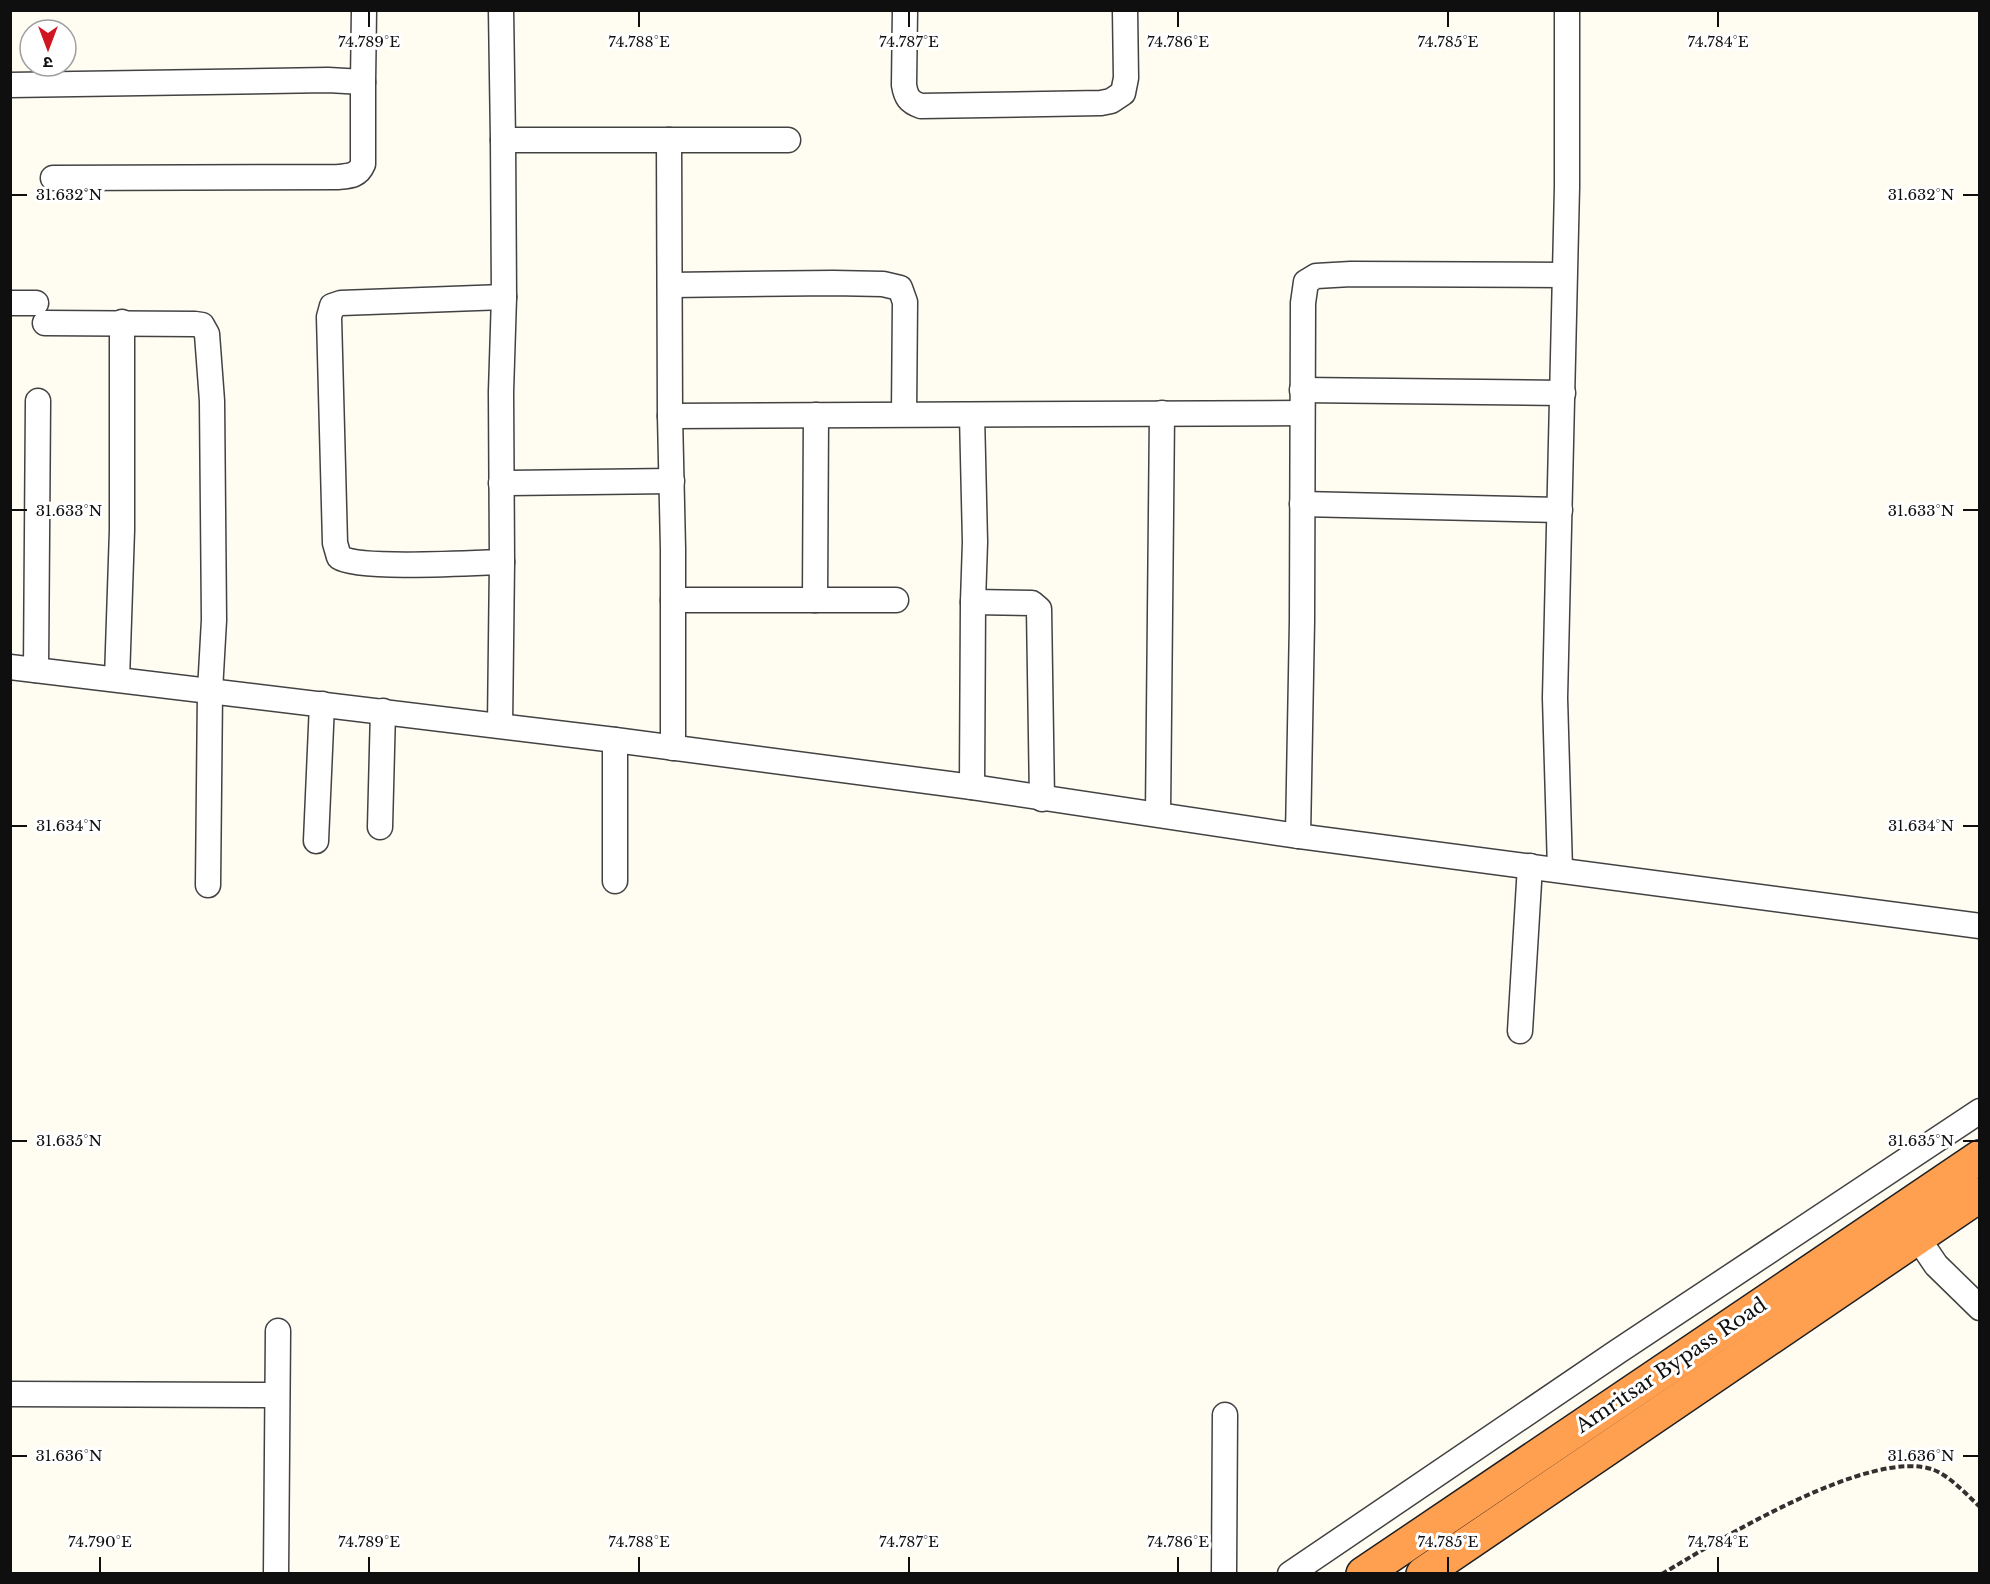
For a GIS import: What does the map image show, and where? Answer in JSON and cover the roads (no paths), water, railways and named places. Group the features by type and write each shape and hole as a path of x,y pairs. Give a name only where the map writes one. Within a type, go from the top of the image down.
{"highway":[{"name":"Amritsar Bypass Road","path":"1363,1574 1980,1157"},
{"name":"Amritsar Bypass Road","path":"1424,1574 1771,1335 1980,1195"}],"street":[{"path":"53,178 338,177 355,175 363,164 364,10"},
{"path":"500,725 501,392 504,297 501,10"},
{"path":"905,10 904,85 906,96 912,103 921,106 1101,103 1112,100 1123,93 1125,10"},
{"path":"1560,869 1555,698 1567,187 1567,10"},
{"path":"10,84 363,82"},
{"path":"503,140 788,140"},
{"path":"669,140 673,748"},
{"path":"1298,836 1302,621 1303,303 1305,289 1310,278 1351,274 1564,274"},
{"path":"670,285 833,283 883,284 900,288 905,302 904,414"},
{"path":"502,562 388,564 346,561 339,557 335,543 329,317 332,306 341,303 504,297"},
{"path":"10,303 40,313 122,322 202,325 207,334 212,401 214,608 210,691 208,885"},
{"path":"117,679 122,530 122,322"},
{"path":"670,416 1162,413 1302,401 1563,393"},
{"path":"36,670 38,401"},
{"path":"1158,814 1162,413"},
{"path":"814,600 816,415"},
{"path":"972,415 975,542 972,787"},
{"path":"501,483 672,481"},
{"path":"1302,504 1560,510"},
{"path":"673,600 896,600"},
{"path":"973,602 1032,603 1039,609 1042,799"},
{"path":"10,667 615,740 972,787 1298,836 1980,926"},
{"path":"316,841 322,704"},
{"path":"380,827 383,711"},
{"path":"615,740 615,881"},
{"path":"1520,1031 1530,866"},
{"path":"1290,1574 1617,1352 1980,1111"},
{"path":"1898,1212 1936,1265 1980,1308"},
{"path":"276,1574 278,1331"},
{"path":"10,1394 277,1395"},
{"path":"1224,1574 1225,1415"}]}
